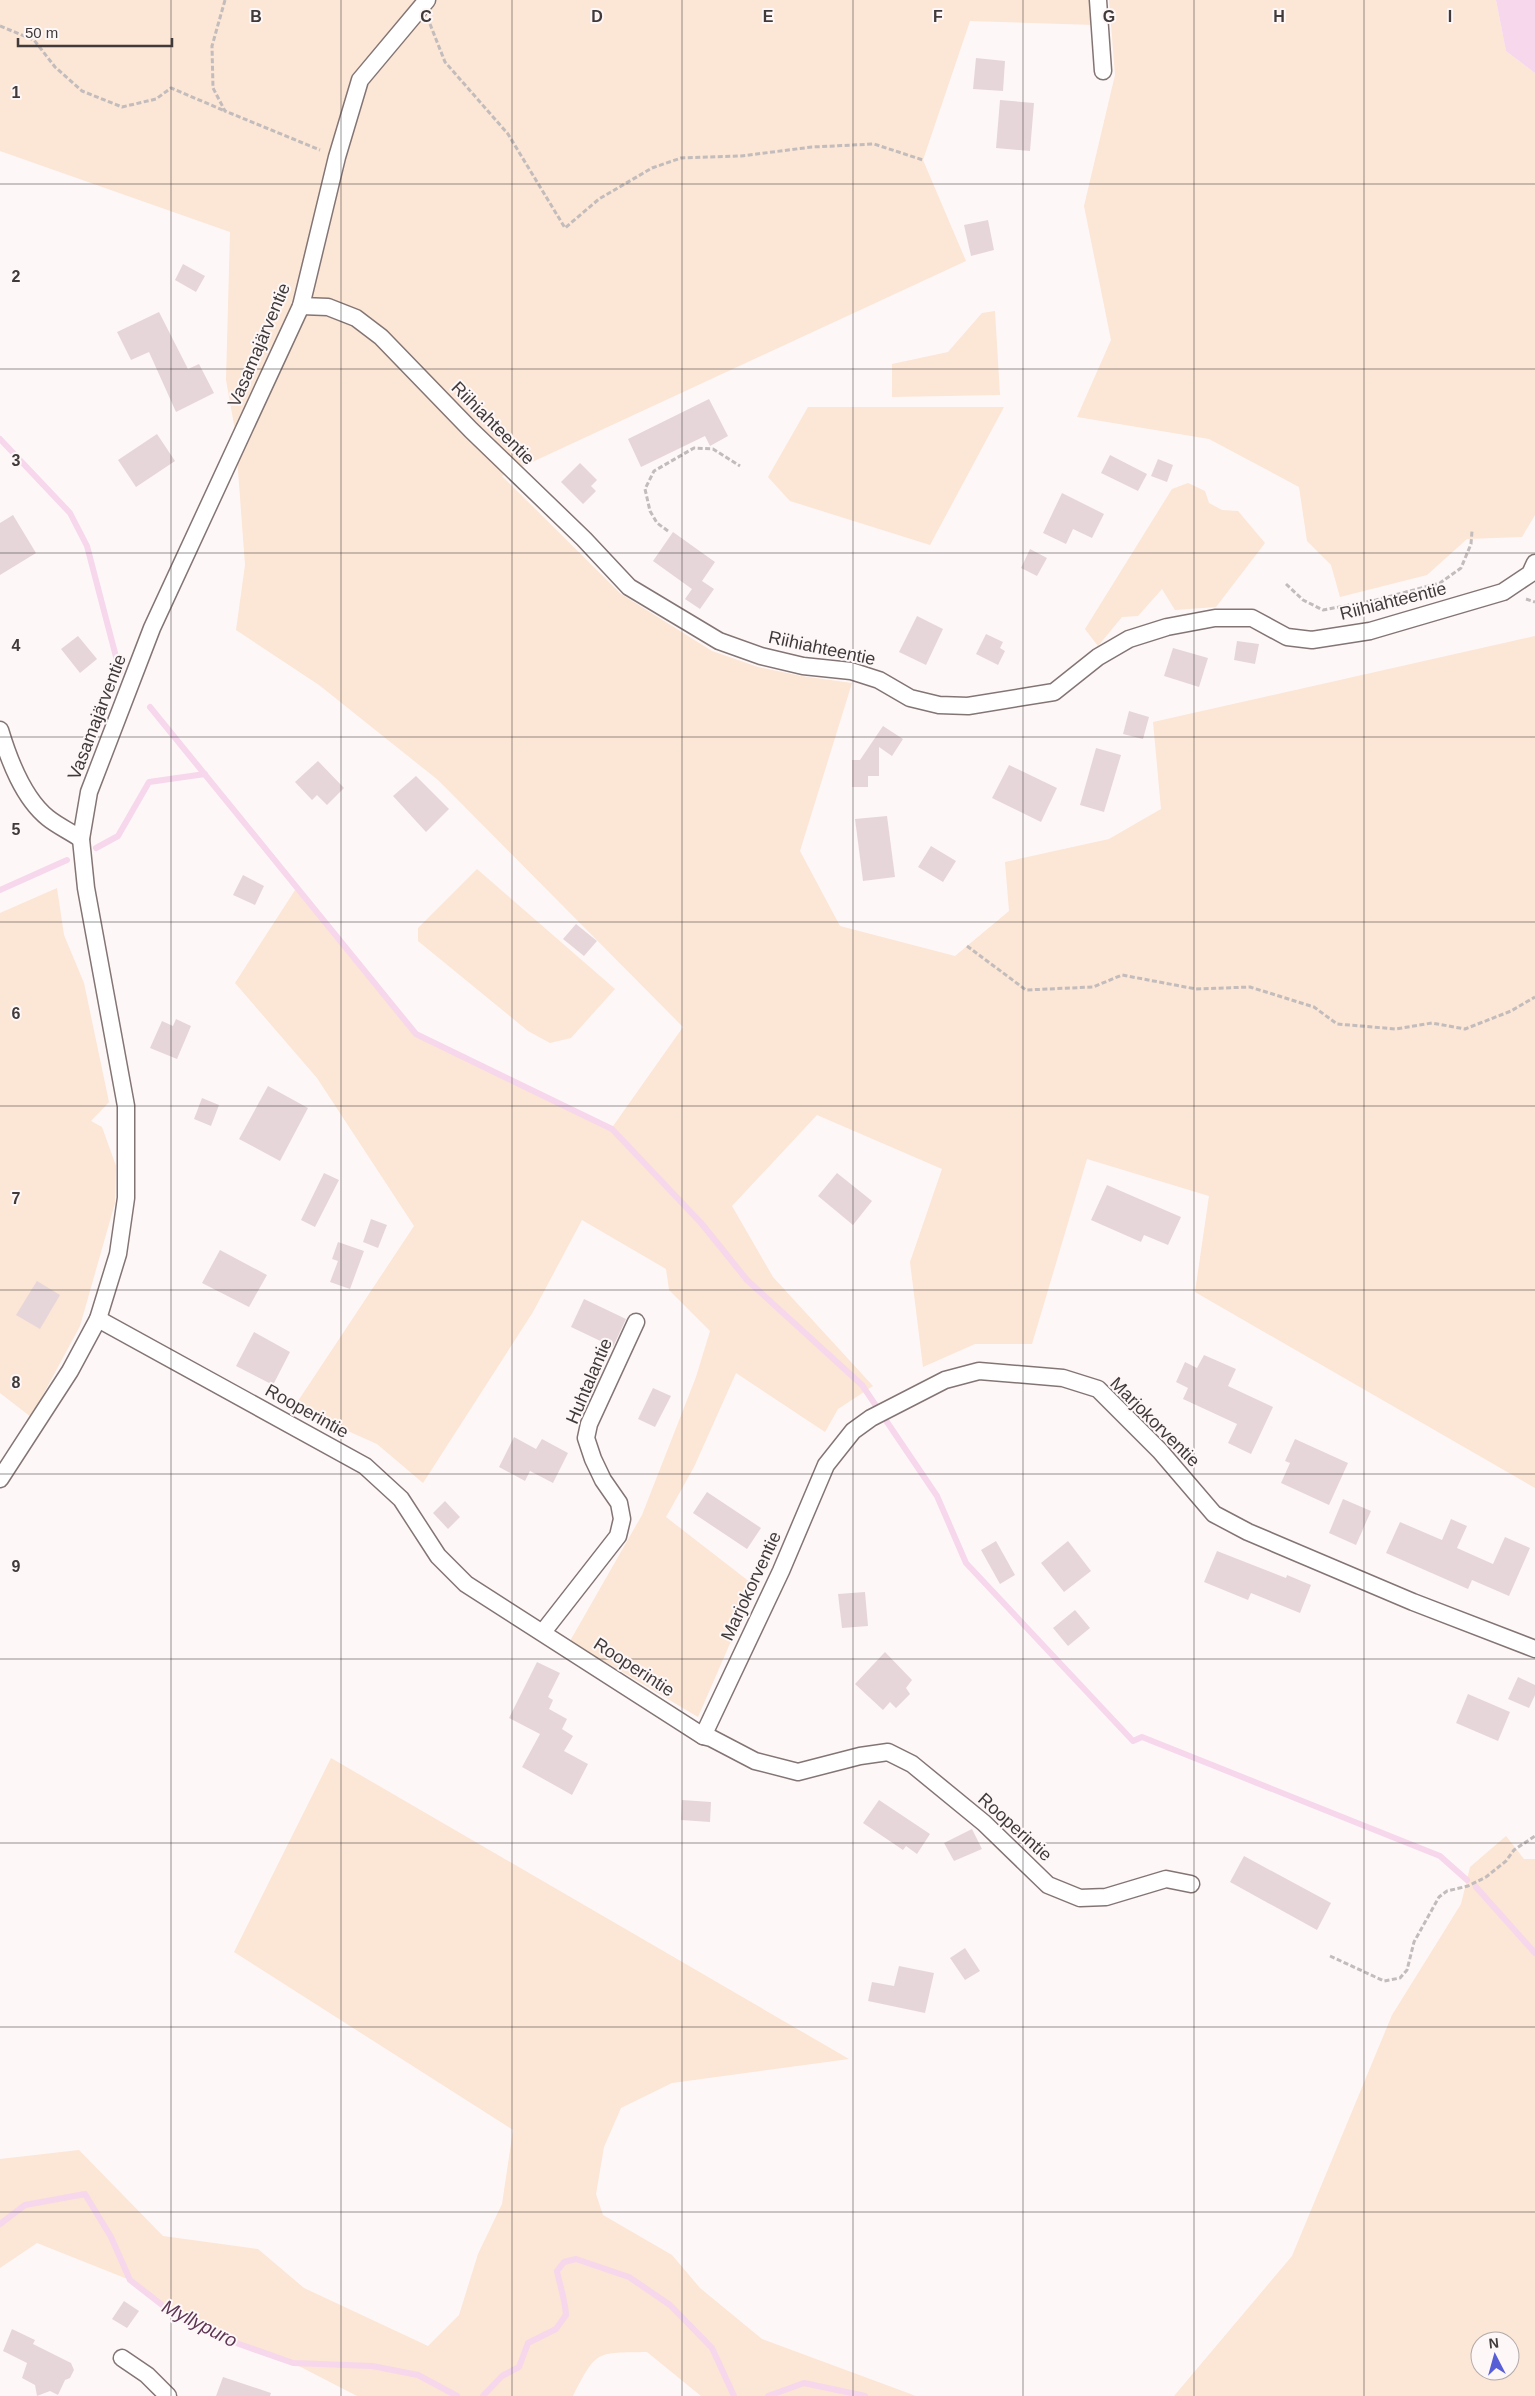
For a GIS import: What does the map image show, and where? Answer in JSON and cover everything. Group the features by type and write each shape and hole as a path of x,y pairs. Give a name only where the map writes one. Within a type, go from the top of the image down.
{"street":[{"path":"1098,0 1103,71"},
{"name":"Vasamajärventie","path":"0,1479 70,1371 98,1319 118,1254 126,1198 126,1106 92,932 81,839 89,792 152,628 301,306 337,157 360,80 425,2"},
{"name":"Riihiahteentie","path":"301,306 328,307 356,318 381,337 471,430 584,539 629,587 719,641 761,656 803,666 851,671 879,680 910,698 939,705 968,706 1054,692 1098,657 1129,639 1167,627 1216,618 1252,618 1287,637 1312,640 1370,632 1503,592 1530,574 1535,563"},
{"path":"0,730 5,748 26,791 48,818 81,839"},
{"name":"Rooperintie","path":"98,1319 365,1466 401,1500 438,1556 466,1584 703,1736 711,1738 755,1761 798,1772 888,1752 912,1764 984,1823 1048,1885 1080,1898 1106,1897 1166,1879 1191,1884"},
{"name":"Huhtalantie","path":"543,1632 618,1536 622,1518 619,1503 603,1480 586,1438 589,1424 636,1322"},
{"name":"Marjokorventie","path":"703,1736 781,1571 826,1465 853,1431 871,1418 944,1380 979,1371 1063,1378 1098,1389 1160,1451 1214,1514 1248,1532 1414,1602 1535,1649"},
{"path":"122,2358 147,2375 168,2396"}],"path":[{"path":"225,0 212,46 213,88 225,111"},
{"path":"425,2 445,62 508,134 565,228 599,199 644,172 681,158 741,156 812,147 874,144 922,160"},
{"path":"0,26 34,40 55,67 82,90 122,107 156,99 171,88 337,157"},
{"path":"668,531 657,523 650,511 645,490 654,471 694,448 713,449 740,466"},
{"path":"1286,584 1303,600 1323,610 1376,600 1440,583 1461,568 1471,544 1472,531"},
{"path":"967,946 1026,990 1092,986 1122,975 1196,989 1250,988 1314,1007 1337,1024 1396,1030 1432,1023 1465,1028 1511,1011 1535,997"},
{"path":"1330,1956 1384,1982 1400,1978 1407,1970 1414,1942 1439,1897 1447,1891 1468,1886 1486,1877 1506,1861 1514,1850 1535,1836"}],"shaded area":[{"path":"0,0 1092,0 1095,25 970,21 923,160 966,261 502,476 621,594 712,651 758,667 801,676 852,683 800,851 840,926 955,956 1009,911 1005,862 1109,839 1161,809 1153,722 1535,636 1535,1488 1195,1292 1209,1196 1087,1159 1032,1344 975,1344 923,1367 910,1262 942,1169 817,1115 732,1206 773,1277 873,1386 838,1409 825,1432 736,1373 694,1467 666,1517 755,1586 698,1717 570,1641 642,1515 696,1377 710,1331 669,1290 666,1269 582,1220 533,1312 423,1483 377,1444 294,1407 414,1226 317,1078 235,983 297,887 416,1034 611,1129 683,1027 438,780 319,685 236,630 245,565 235,430 226,380 230,232 0,151"},
{"path":"1109,0 1496,0 1506,51 1535,73 1535,515 1522,537 1467,539 1427,575 1340,597 1331,565 1307,541 1299,487 1209,439 1077,417 1111,340 1084,206 1115,75"},
{"path":"1496,0 1535,0 1535,73 1506,51"},
{"path":"995,311 1000,395 892,397 892,364 948,352 982,313"},
{"path":"808,407 1004,407 930,545 790,501 768,477"},
{"path":"1188,483 1205,491 1209,503 1222,510 1238,511 1265,543 1216,607 1175,610 1162,589 1138,616 1122,617 1098,646 1085,629 1172,489"},
{"path":"477,869 615,989 571,1038 550,1043 528,1031 418,941 418,928"},
{"path":"57,888 64,935 84,983 109,1102 91,1121 102,1127 116,1166 115,1203 80,1326 31,1417 0,1393 0,913"},
{"path":"331,1758 849,2059 672,2083 621,2108 604,2147 596,2194 603,2215 672,2255 700,2288 762,2339 916,2396 701,2396 647,2352 617,2353 600,2357 588,2369 573,2396 357,2396 293,2363 239,2344 171,2312 130,2280 37,2243 0,2268 0,2159 79,2150 163,2236 258,2249 304,2288 428,2346 459,2315 478,2254 502,2204 513,2130 234,1952"},
{"path":"1506,1836 1524,1859 1535,1859 1535,2396 1174,2396 1292,2256 1392,2015 1461,1904 1470,1867"}],"building":[{"path":"976,58 1005,61 1003,91 973,89"},
{"path":"1000,100 1034,103 1030,151 996,148"},
{"path":"988,220 994,250 971,256 964,225"},
{"path":"183,264 205,276 196,292 175,280"},
{"path":"159,312 188,369 199,364 214,393 176,412 149,352 131,360 117,332"},
{"path":"709,399 728,436 710,446 705,436 641,467 628,439"},
{"path":"157,434 175,461 136,487 118,460"},
{"path":"1110,455 1147,474 1138,491 1101,473"},
{"path":"1158,459 1173,465 1167,482 1151,476"},
{"path":"580,463 597,480 591,486 596,491 583,504 561,482"},
{"path":"1062,493 1104,514 1092,538 1073,529 1066,544 1043,533"},
{"path":"13,515 36,553 0,575 0,523"},
{"path":"673,532 715,562 702,581 714,589 700,609 685,599 692,589 653,561"},
{"path":"1030,549 1047,558 1037,576 1021,568"},
{"path":"917,616 943,629 926,665 899,652"},
{"path":"986,634 1003,642 1000,648 1005,651 998,665 976,654"},
{"path":"78,636 97,659 80,673 61,649"},
{"path":"1237,641 1259,644 1255,664 1234,660"},
{"path":"1173,648 1208,658 1199,687 1164,676"},
{"path":"1129,711 1149,717 1143,739 1123,734"},
{"path":"883,726 903,739 892,756 879,747 879,776 868,776 868,787 852,787 852,760 860,760"},
{"path":"1096,748 1121,755 1104,812 1080,805"},
{"path":"318,761 344,788 327,805 317,795 312,800 295,782"},
{"path":"1009,765 1057,788 1041,822 992,798"},
{"path":"416,776 449,809 426,832 393,796"},
{"path":"887,816 895,877 863,881 855,819"},
{"path":"931,846 956,861 943,882 918,867"},
{"path":"243,875 264,886 255,905 233,895"},
{"path":"576,924 597,941 584,956 563,939"},
{"path":"176,1019 191,1026 177,1059 150,1048 162,1021 173,1026"},
{"path":"268,1086 308,1108 280,1161 239,1139"},
{"path":"202,1098 219,1105 211,1126 194,1119"},
{"path":"324,1173 339,1180 315,1227 301,1220"},
{"path":"837,1173 872,1201 853,1225 818,1196"},
{"path":"1107,1185 1181,1217 1168,1245 1144,1235 1141,1242 1091,1220"},
{"path":"371,1219 387,1225 378,1248 363,1242"},
{"path":"338,1242 364,1251 350,1289 330,1282 338,1261 332,1259"},
{"path":"220,1250 267,1275 249,1307 202,1283"},
{"path":"37,1281 60,1295 40,1329 16,1315"},
{"path":"584,1299 626,1319 613,1347 571,1327"},
{"path":"254,1332 290,1352 273,1385 236,1366"},
{"path":"1204,1355 1236,1369 1228,1386 1273,1407 1251,1454 1228,1443 1237,1424 1183,1399 1188,1388 1176,1382 1185,1362 1197,1368"},
{"path":"653,1388 671,1396 655,1427 638,1419"},
{"path":"514,1437 536,1449 542,1439 568,1453 553,1483 530,1471 525,1481 499,1467"},
{"path":"1295,1439 1348,1463 1329,1505 1281,1483 1290,1463 1285,1461"},
{"path":"707,1492 761,1528 747,1549 693,1513"},
{"path":"1343,1499 1371,1511 1356,1545 1329,1533"},
{"path":"445,1501 460,1517 448,1529 433,1513"},
{"path":"1451,1519 1467,1526 1457,1548 1493,1564 1505,1537 1530,1548 1509,1596 1472,1580 1468,1589 1386,1553 1400,1522 1442,1540"},
{"path":"996,1541 1015,1575 1000,1584 981,1550"},
{"path":"1068,1541 1091,1571 1064,1592 1041,1563"},
{"path":"1217,1551 1286,1578 1287,1575 1311,1585 1300,1613 1251,1593 1248,1600 1204,1582"},
{"path":"865,1592 868,1626 842,1628 838,1594"},
{"path":"1075,1610 1090,1628 1068,1646 1053,1628"},
{"path":"885,1652 912,1680 906,1688 910,1694 896,1708 890,1702 883,1710 855,1684"},
{"path":"537,1662 560,1673 548,1697 553,1700 549,1709 567,1719 562,1729 573,1736 564,1751 588,1764 572,1795 522,1767 540,1734 509,1718"},
{"path":"1518,1677 1535,1685 1535,1695 1529,1708 1508,1699"},
{"path":"1468,1694 1510,1712 1498,1741 1456,1723"},
{"path":"682,1800 711,1802 710,1822 681,1820"},
{"path":"879,1800 930,1834 917,1854 906,1846 903,1850 863,1823"},
{"path":"972,1829 982,1849 954,1861 944,1843"},
{"path":"1244,1856 1331,1903 1317,1930 1230,1882"},
{"path":"965,1948 980,1971 965,1980 950,1958"},
{"path":"899,1966 934,1973 925,2013 868,2001 872,1982 894,1986"},
{"path":"124,2301 139,2311 127,2328 112,2319"},
{"path":"12,2329 35,2340 33,2344 71,2363 74,2370 70,2378 65,2380 58,2395 50,2391 37,2396 35,2385 22,2378 27,2363 3,2351"},
{"path":"223,2377 271,2393 270,2396 216,2396"}],"waterway":[{"path":"0,439 70,513 87,546 120,672"},
{"path":"150,707 416,1034 612,1129 702,1224 747,1280 862,1385 937,1496 966,1563 1133,1741 1142,1737 1440,1856 1467,1880"},
{"path":"96,848 118,836 149,782 205,774"},
{"path":"0,890 67,860"},
{"path":"1476,1887 1535,1953"},
{"name":"Myllypuro","path":"0,2224 25,2205 85,2194 111,2237 130,2280 171,2312 239,2344 293,2363 372,2366 418,2375 457,2396"},
{"name":"Myllypuro","path":"483,2396 502,2376 519,2367 528,2343 556,2329 566,2315 557,2271 564,2262 576,2259 629,2277 670,2305 712,2348 734,2396"},
{"name":"Myllypuro","path":"768,2396 804,2383 865,2396"}]}
